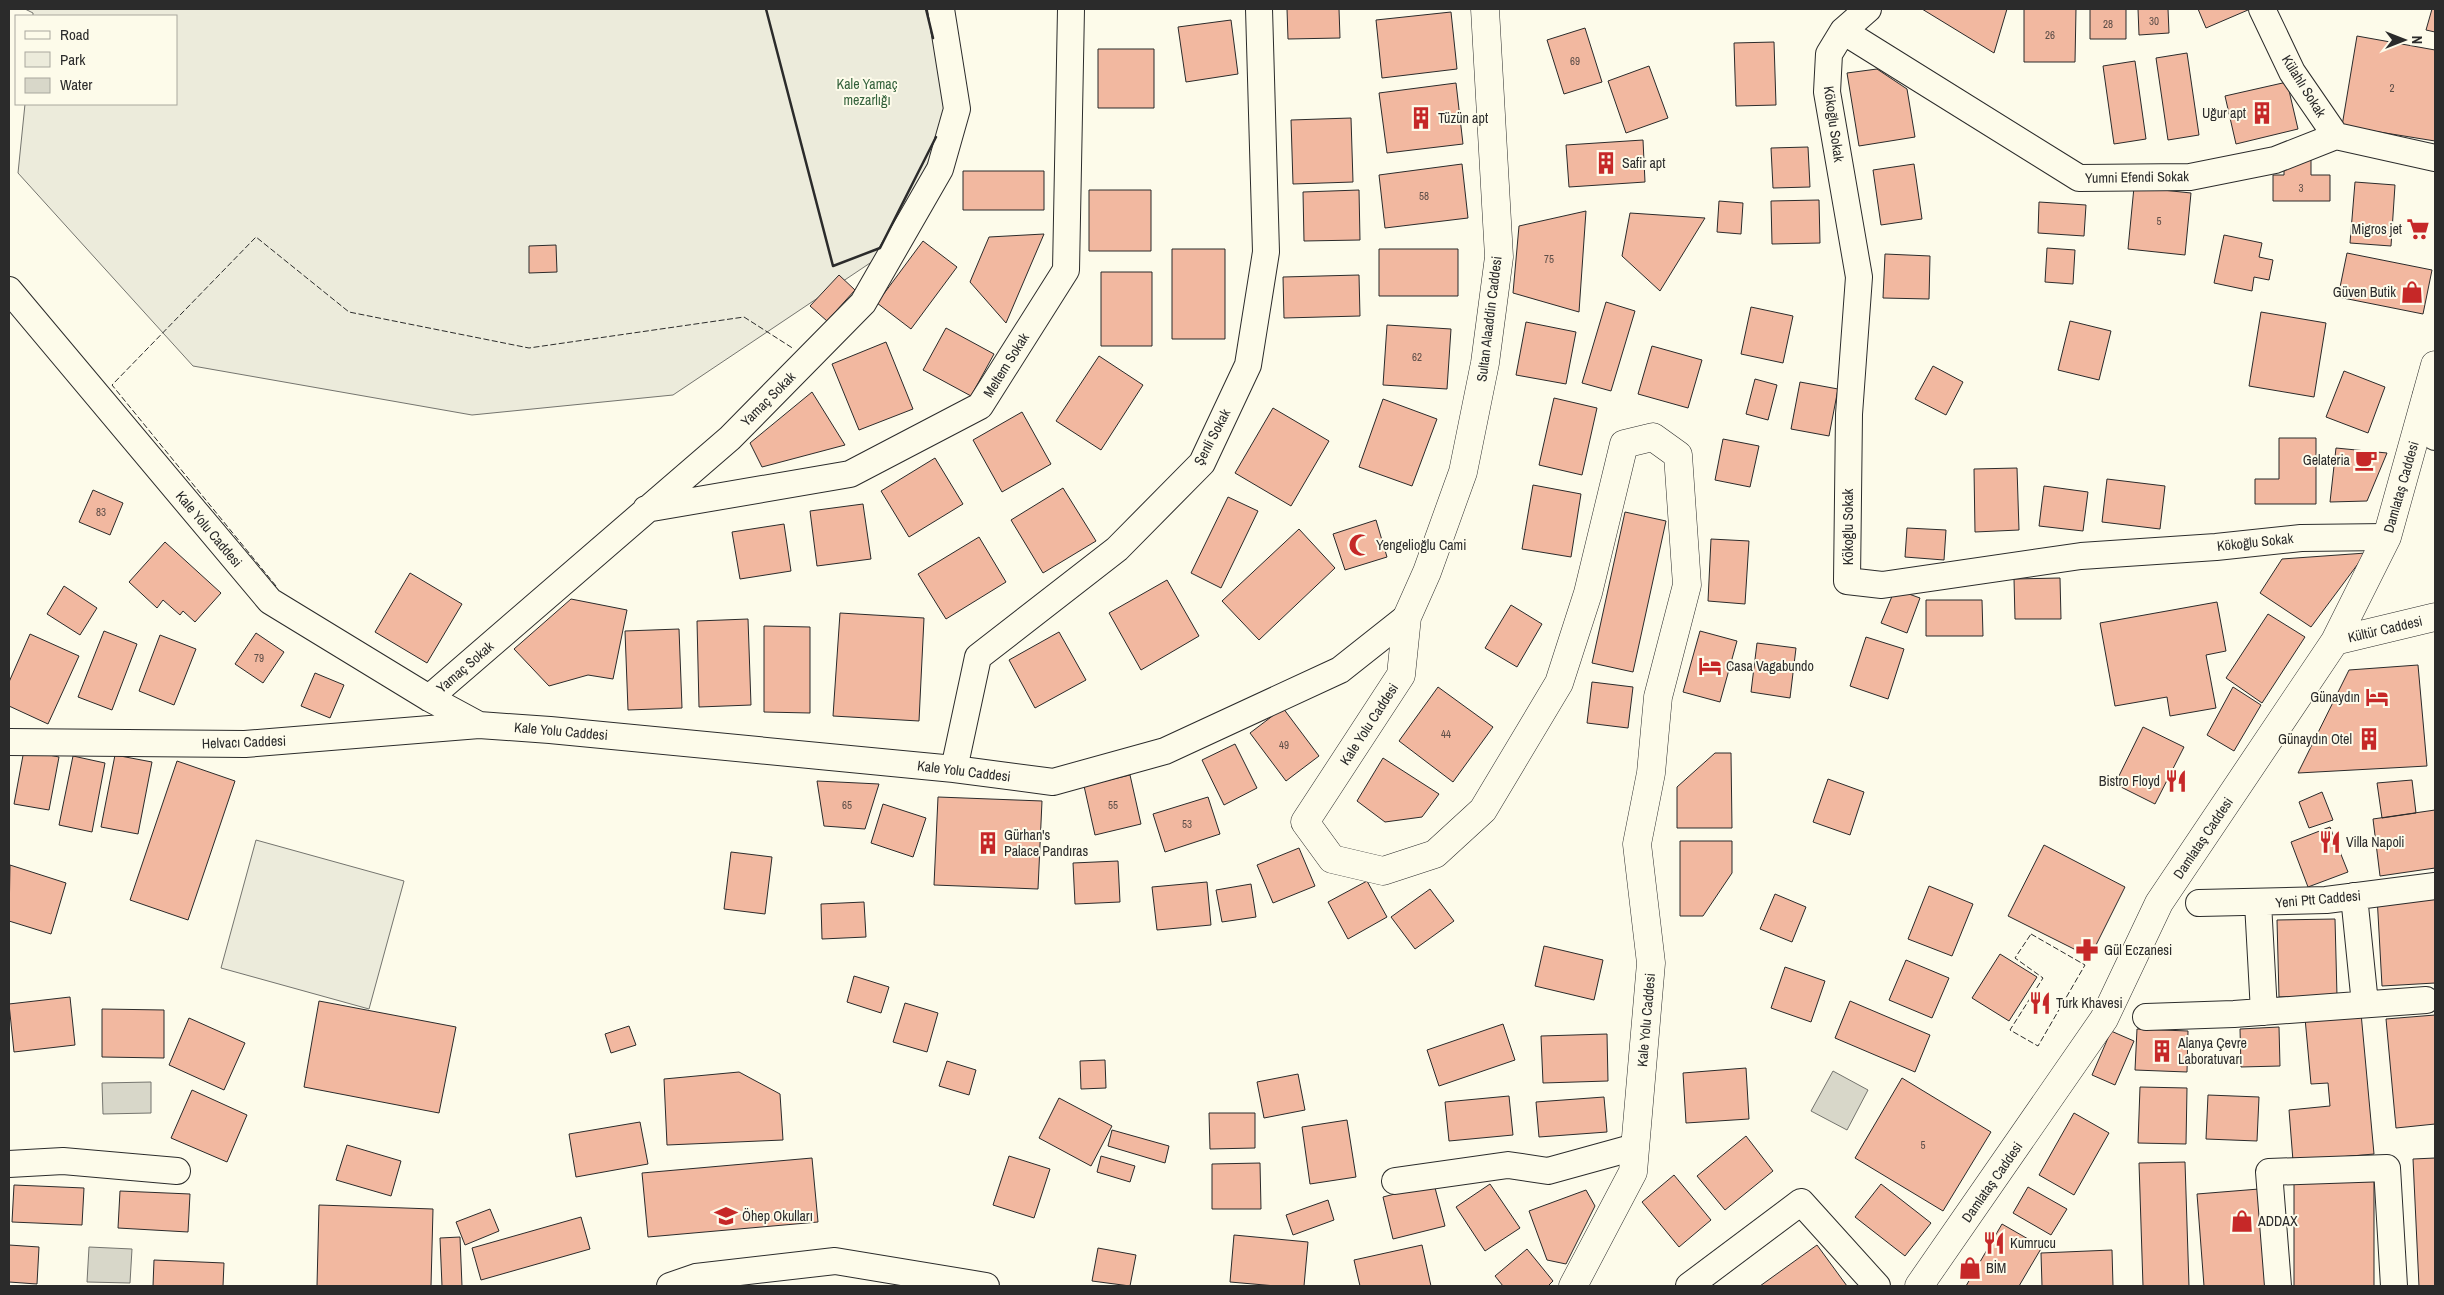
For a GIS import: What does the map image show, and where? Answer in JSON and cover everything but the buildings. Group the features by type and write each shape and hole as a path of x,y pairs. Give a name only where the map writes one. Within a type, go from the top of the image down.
{"street":[{"name":"Yamaç Sokak","path":"428,698 645,509 730,438 863,303 940,169 957,109 941,9"},
{"name":"Meltem Sokak","path":"645,509 850,474 980,406 1066,270 1071,9"},
{"name":"Şenli Sokak","path":"954,769 978,657 1117,549 1202,463 1248,365 1266,252 1259,9"},
{"name":"Sultan Alaaddin Caddesi","path":"1407,617 1427,572 1463,472 1486,363 1499,258 1485,9"},
{"name":"Kökoğlu Sokak","path":"1868,9 1843,31 1829,54 1827,92 1859,277 1848,414 1847,581 1882,585 2081,556 2216,547 2302,538 2387,537"},
{"name":"Külahlı Sokak","path":"2262,9 2292,72 2336,136"},
{"name":"Yumni Efendi Sokak","path":"1843,31 2079,178 2190,177 2275,160 2336,136"},
{"path":"2336,136 2435,158"},
{"name":"Kale Yolu Caddesi","path":"9,290 270,601 428,698 479,725 550,730 954,769 1052,782 1165,751 1340,670 1407,617"},
{"name":"Damlataş Caddesi","path":"1919,1286 2104,1020 2159,903 2335,640 2387,537 2435,365"},
{"path":"2426,396 2435,437"},
{"name":"Kale Yolu Caddesi","path":"1407,617 1401,675 1305,822 1332,859 1383,871 1435,854 1483,810 1559,683 1588,593 1624,444 1653,436 1678,455 1687,585 1658,697 1651,773 1637,844 1651,963 1633,1172 1574,1286"},
{"name":"Kültür Caddesi","path":"2335,640 2435,617"},
{"name":"Helvacı Caddesi","path":"9,742 245,744 479,725"},
{"name":"Yeni Ptt Caddesi","path":"2199,903 2258,903 2354,896 2435,886"},
{"path":"2354,896 2365,1004"},
{"path":"2258,903 2264,1012"},
{"path":"2146,1017 2264,1012 2426,1000"},
{"path":"1395,1181 1508,1165 1548,1171 1635,1147"},
{"path":"9,1164 63,1161 177,1171"},
{"path":"2278,1286 2269,1172 2388,1168 2394,1286"},
{"path":"1689,1286 1800,1202 1877,1286"},
{"path":"670,1286 696,1277 835,1261 986,1286"}],"green space":[{"name":"Kale Yamaç mezarlığı","path":"25,9 927,9 951,115 885,253 673,395 472,415 193,366 18,173 25,105 178,105 178,15 33,15 33,13"},
{"path":"256,840 404,881 369,1009 221,968"}],"water":[{"path":"1833,1071 1868,1090 1847,1130 1811,1111"},
{"path":"151,1082 151,1113 103,1114 102,1083"},
{"path":"89,1247 132,1249 130,1283 87,1282"}],"fence":[{"path":"276,586 112,385 256,237 349,312 529,348 744,317 794,349"},
{"path":"2031,934 2085,965 2038,1046 2010,1030 2043,978 2015,958 2031,934"}],"wall":[{"path":"766,9 833,266 880,248 936,137"},
{"path":"926,9 933,38"}],"place":[{"name":"Uğur apt","path":"2262,113"},
{"name":"Tüzün apt","path":"1421,118"},
{"name":"Safir apt","path":"1606,163"},
{"name":"Migros jet","path":"2418,229"},
{"name":"Güven Butik","path":"2412,292"},
{"name":"Gelateria","path":"2366,460"},
{"name":"Yengelioğlu Cami","path":"1360,545"},
{"name":"Casa Vagabundo","path":"1710,666"},
{"name":"Günaydın","path":"2377,697"},
{"name":"Günaydın Otel","path":"2369,739"},
{"name":"Bistro Floyd","path":"2176,781"},
{"name":"Villa Napoli","path":"2330,842"},
{"name":"Gürhan's Palace Pandıras","path":"988,843"},
{"name":"Gül Eczanesi","path":"2087,950"},
{"name":"Turk Khavesi","path":"2040,1003"},
{"name":"Alanya Çevre Laboratuvarı","path":"2162,1051"},
{"name":"Öhep Okulları","path":"726,1216"},
{"name":"ADDAX","path":"2242,1221"},
{"name":"Kumrucu","path":"1994,1243"},
{"name":"BİM","path":"1970,1268"}]}
